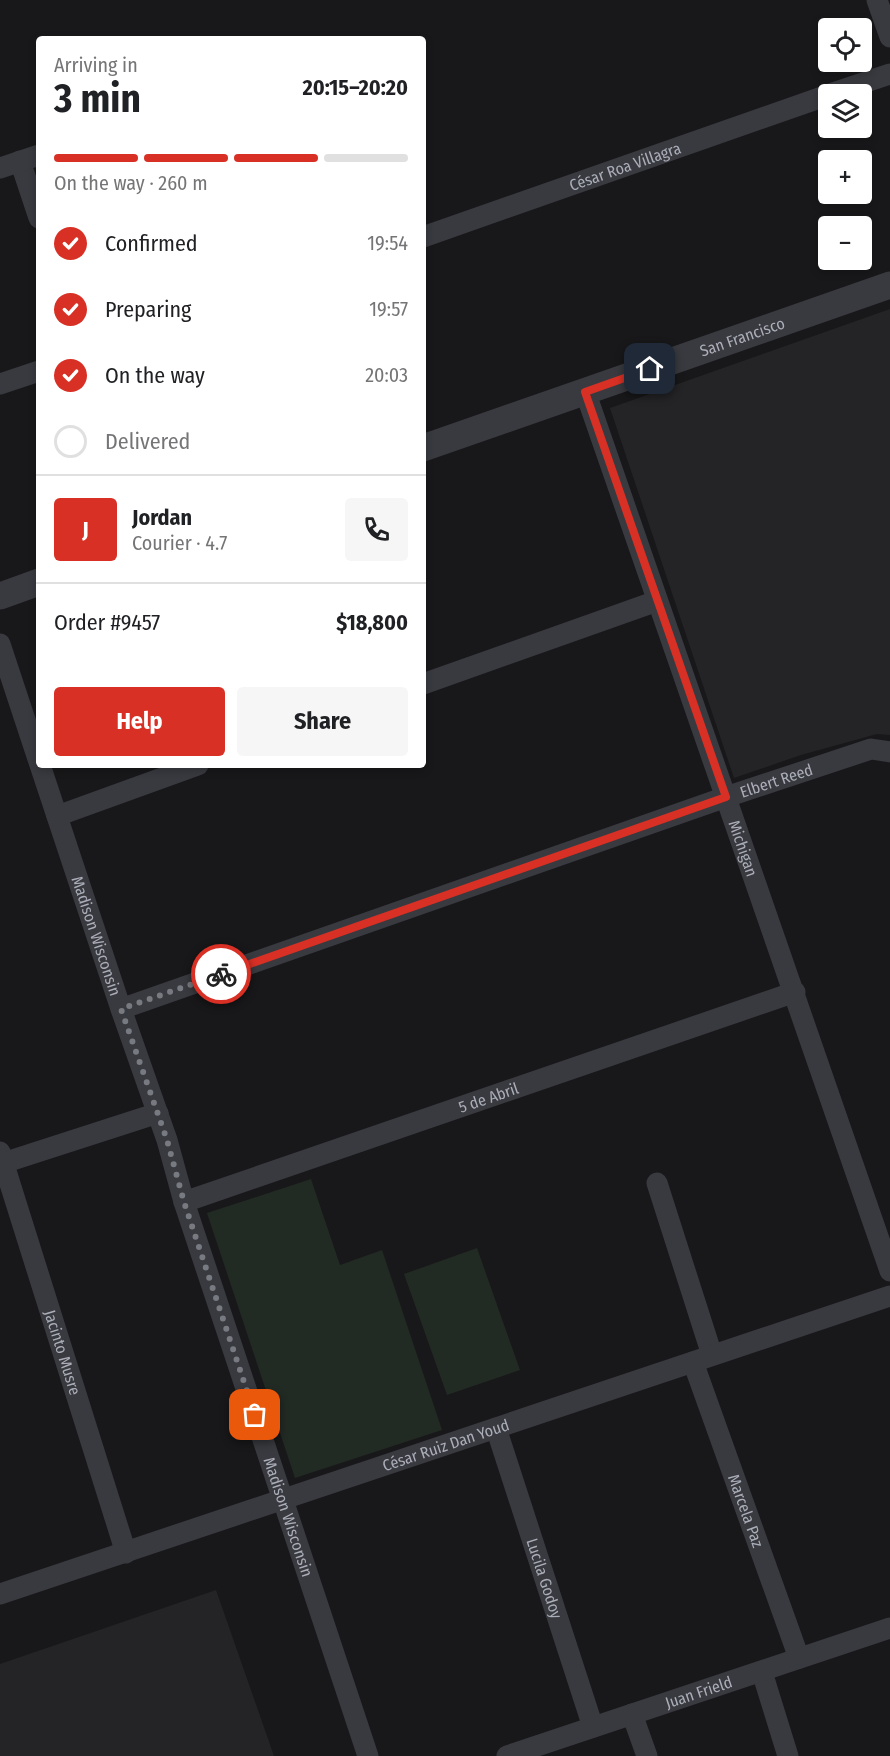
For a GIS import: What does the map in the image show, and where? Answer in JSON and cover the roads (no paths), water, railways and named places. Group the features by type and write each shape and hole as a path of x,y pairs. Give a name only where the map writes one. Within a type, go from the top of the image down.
{"street":[{"path":"877,0 890,37"},
{"name":"César Roa Villagra","path":"861,84 890,74"},
{"name":"César Roa Villagra","path":"426,236 818,99"},
{"path":"20,161 36,209"},
{"name":"San Francisco","path":"426,447 890,285"},
{"path":"0,384 36,372"},
{"name":"Michigan","path":"585,392 890,1271"},
{"path":"0,596 36,583"},
{"path":"426,683 657,600"},
{"name":"Madison Wisconsin","path":"0,644 36,751"},
{"name":"Elbert Reed","path":"121,1009 726,797 871,749 890,752"},
{"name":"Madison Wisconsin","path":"42,768 121,1009 158,1113 184,1202 368,1756"},
{"path":"57,816 190,768"},
{"name":"5 de Abril","path":"184,1202 795,992"},
{"path":"1,1160 158,1113"},
{"name":"Jacinto Musre","path":"1,1160 126,1552"},
{"name":"Marcela Paz","path":"657,1183 703,1359 799,1658"},
{"name":"César Ruiz Dan Youd","path":"0,1594 890,1296"},
{"name":"Lucila Godoy","path":"496,1428 593,1727"},
{"name":"Juan Frield","path":"507,1756 890,1628"},
{"path":"762,1672 788,1756"},
{"path":"633,1714 647,1756"}]}
